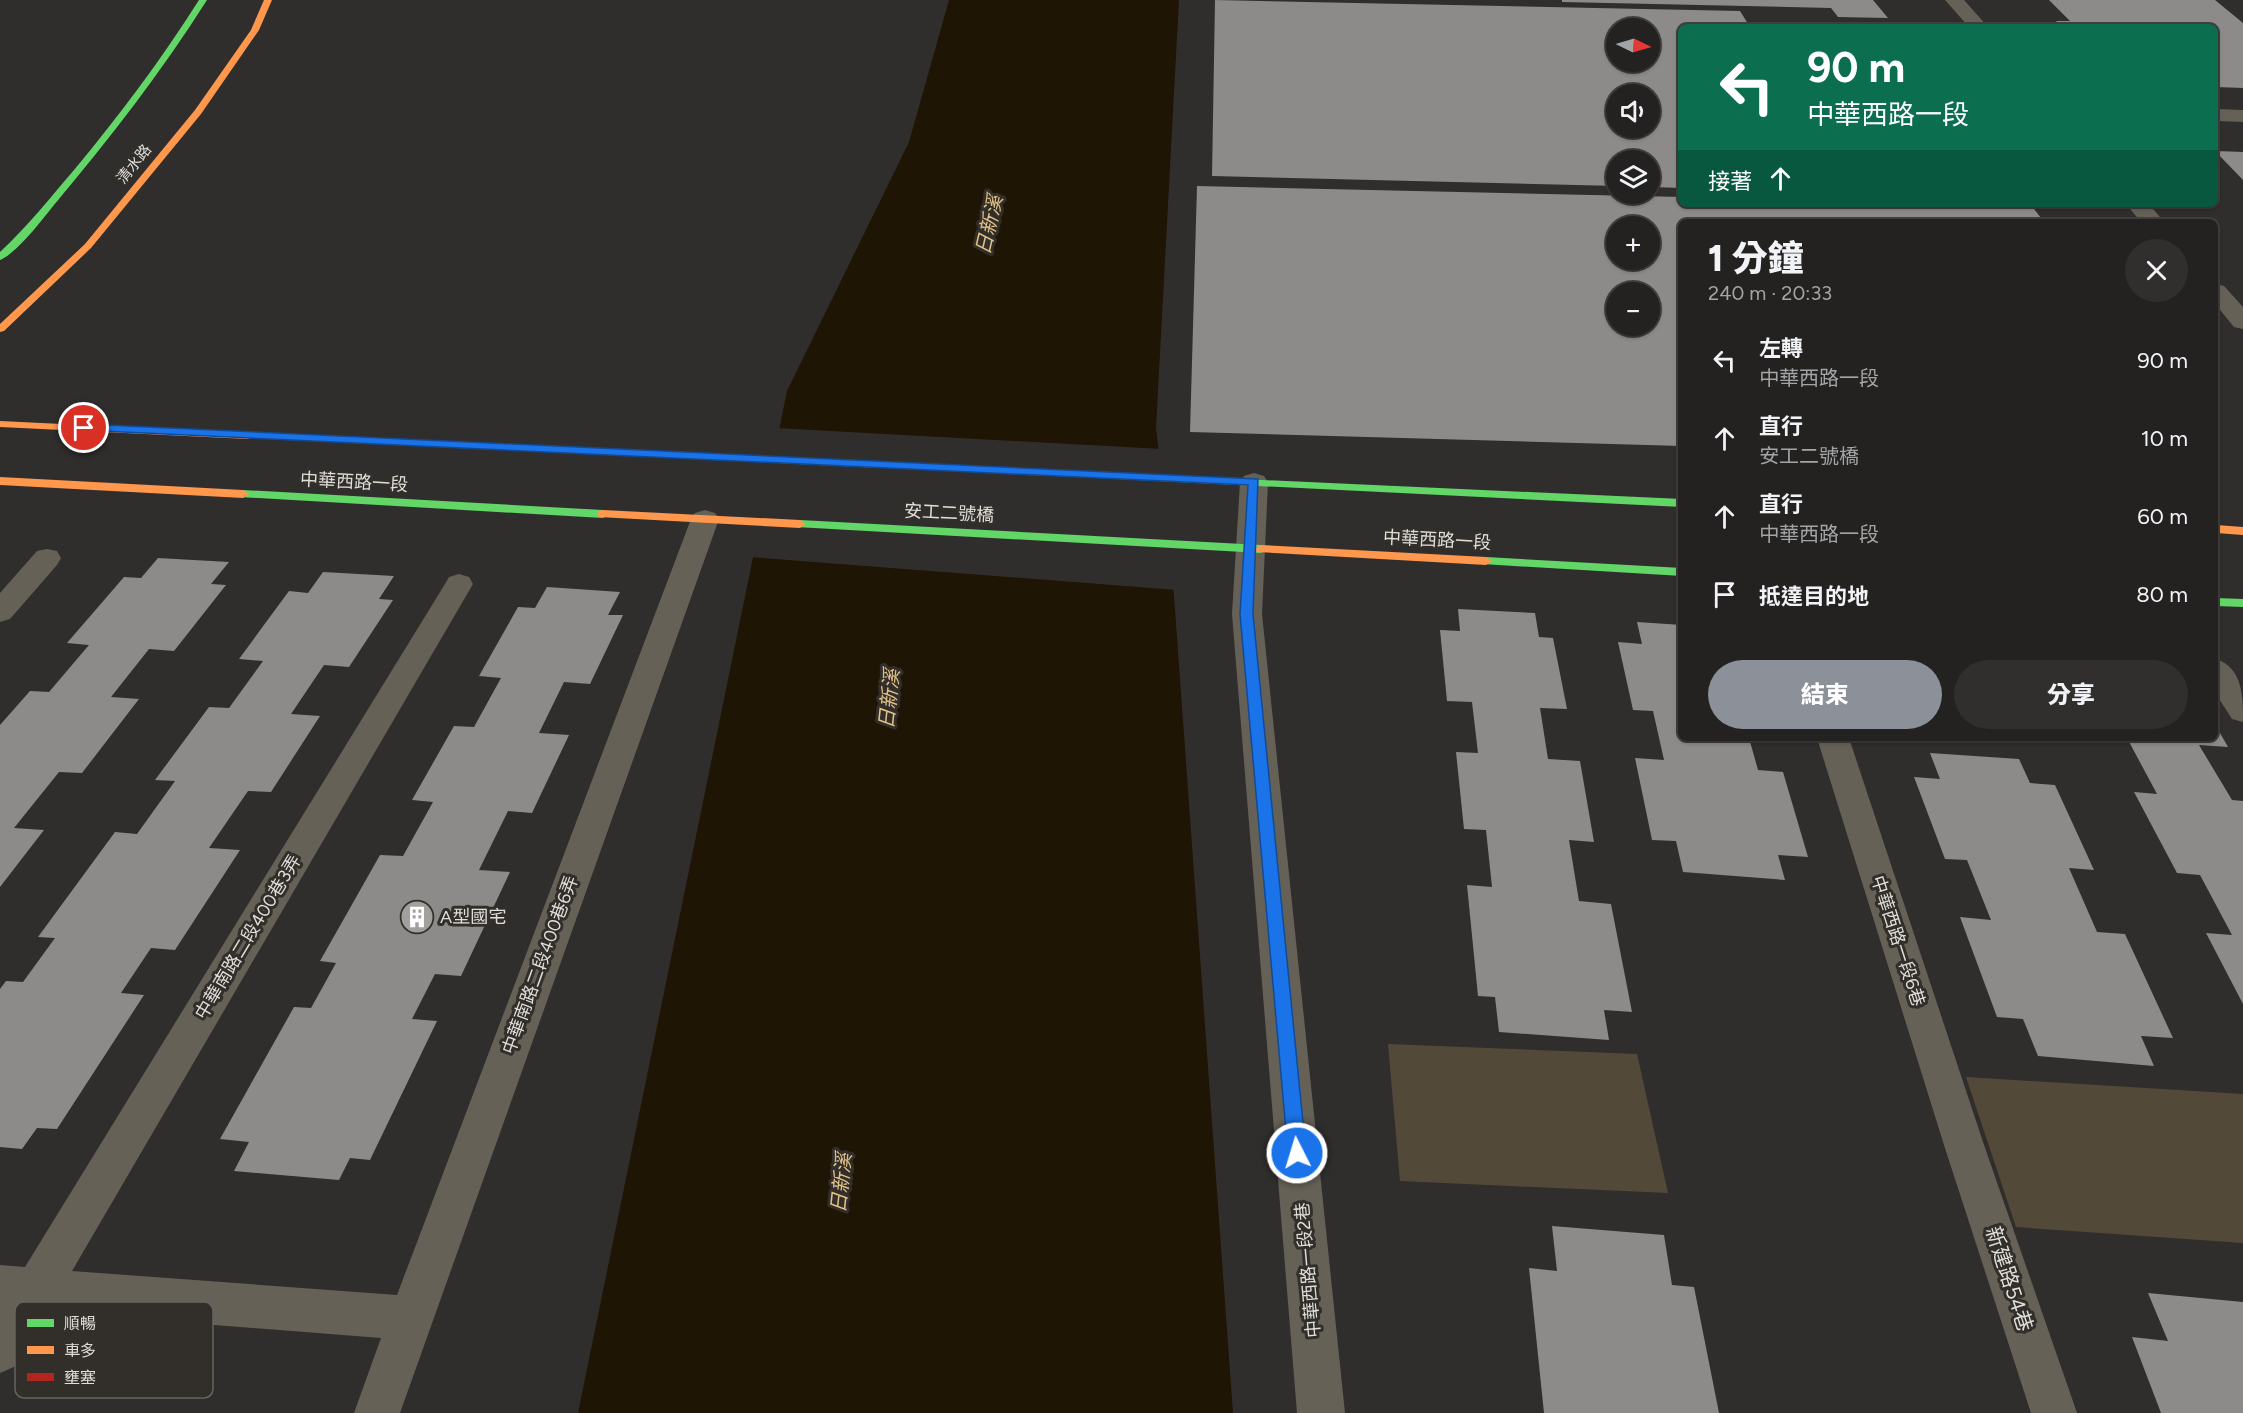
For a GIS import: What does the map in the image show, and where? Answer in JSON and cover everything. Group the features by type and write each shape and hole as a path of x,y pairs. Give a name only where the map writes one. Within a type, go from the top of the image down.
{"main road":[{"path":"0,257 19,240 123,117 181,38 203,0"},
{"name":"清水路","path":"0,329 88,246 190,121 255,30 268,0"},
{"path":"0,423 1678,503"},
{"name":"中華西路一段","path":"0,481 705,519"},
{"name":"安工二號橋","path":"705,519 1191,544"},
{"path":"2218,529 2243,531"},
{"name":"中華西路一段","path":"1191,544 1678,572"},
{"path":"2218,602 2243,603"}],"street":[{"path":"1954,0 1975,24"},
{"path":"2140,207 2150,219"},
{"path":"2218,293 2243,322"},
{"name":"中華西路一段2巷","path":"1254,482 1247,614 1321,1413"}],"lane":[{"path":"2218,115 2243,117"},
{"name":"中華南路二段400巷6弄","path":"377,1413 705,519"},
{"path":"0,612 47,558"},
{"name":"中華南路二段400巷3弄","path":"0,1350 19,1289 459,584"},
{"path":"2218,673 2243,711"},
{"name":"中華西路一段6巷","path":"1834,741 1964,1144"},
{"name":"新建路54巷","path":"1964,1144 2054,1413"},
{"path":"19,1289 194,1302"},
{"path":"213,1303 410,1318"}],"shaded area":[{"path":"1388,1044 1637,1054 1668,1193 1400,1181"},
{"path":"1966,1077 2243,1094 2243,1243 2016,1227"}],"water":[{"name":"日新溪","path":"949,0 1179,0 1156,428 1172,568 1233,1413 578,1413 787,391 909,142"}],"pier":[{"path":"776,428 1161,449 1177,590 750,557"}],"building":[{"path":"1215,0 1740,11 1748,24 1678,24 1678,188 1660,187 1660,150 1606,150 1606,186 1212,176"},
{"path":"1562,0 1873,0 1888,18 1838,17 1831,8 1562,2"},
{"path":"2049,0 2215,0 2243,23 2243,88 2218,87 2218,24 2059,24 2056,21 2070,21"},
{"path":"2218,151 2243,152 2243,180 2218,154"},
{"path":"1197,186 1606,195 1606,204 1660,204 1660,197 1678,197 1678,207 2033,207 2042,219 1678,219 1678,446 1190,432"},
{"path":"158,558 229,562 211,584 226,585 174,651 149,649 111,697 139,699 82,773 59,772 14,828 44,830 0,887 0,725 30,691 49,692 89,645 67,643 124,577 141,578"},
{"path":"323,572 394,576 379,599 393,600 349,667 324,665 291,714 320,716 271,792 248,791 209,848 240,850 175,950 151,948 121,993 144,995 57,1129 37,1128 22,1149 0,1147 0,989 6,981 23,982 55,938 38,937 115,832 137,834 175,781 155,780 209,707 229,708 263,661 239,659 289,591 308,593"},
{"name":"A型國宅","path":"547,587 620,592 608,615 623,615 590,684 564,682 539,733 569,735 532,813 508,811 479,870 510,872 461,976 435,974 412,1019 437,1021 370,1160 350,1158 339,1180 234,1171 249,1142 220,1139 294,1007 311,1008 336,963 320,961 380,855 403,856 433,802 412,800 454,726 474,727 501,678 479,676 518,607 535,608"},
{"path":"1458,609 1535,613 1539,637 1553,638 1567,709 1540,708 1548,759 1580,761 1594,842 1569,840 1579,901 1611,904 1632,1012 1604,1010 1609,1040 1499,1032 1495,997 1478,996 1467,885 1492,887 1486,830 1464,829 1456,752 1478,753 1472,702 1447,701 1440,630 1460,631"},
{"path":"1637,622 1678,625 1678,741 1750,741 1758,770 1783,772 1808,857 1778,855 1785,880 1683,872 1676,841 1652,840 1635,758 1664,760 1653,711 1633,710 1618,642 1642,644"},
{"path":"2218,730 2228,747 2199,745 2232,800 2243,801 2243,1004 2206,933 2232,935 2200,875 2177,873 2134,792 2157,794 2129,741 2218,741"},
{"path":"1930,753 2019,759 2030,783 2055,785 2094,870 2069,868 2097,932 2125,934 2173,1038 2141,1036 2154,1066 2038,1056 2023,1019 1997,1017 1960,917 1991,920 1967,860 1945,859 1914,777 1940,779"},
{"path":"1552,1226 1664,1235 1672,1285 1694,1287 1719,1413 1544,1413 1529,1268 1557,1271"},
{"path":"2148,1293 2243,1302 2243,1413 2161,1413 2132,1337 2168,1341"}],"traffic: fast":[{"path":"0,257 39,217 109,133 158,68 203,0"},
{"path":"518,448 882,465"},
{"path":"1041,473 1678,503"},
{"path":"243,494 603,514"},
{"path":"800,524 1261,549"},
{"path":"1486,561 1678,572"},
{"path":"2218,602 2243,603"}],"traffic: slow":[{"path":"0,329 88,246 198,112 255,30 268,0"},
{"path":"0,424 248,436"},
{"path":"0,481 243,494"},
{"path":"603,514 800,524"},
{"path":"2218,529 2243,531"},
{"path":"1261,549 1486,561"}],"traffic: jam":[{"path":"248,436 518,448"},
{"path":"882,465 1041,473"}],"place":[{"name":"A型國宅","path":"417,917"}],"route":[{"path":"84,428 1254,482 1247,614 1297,1153"}]}
